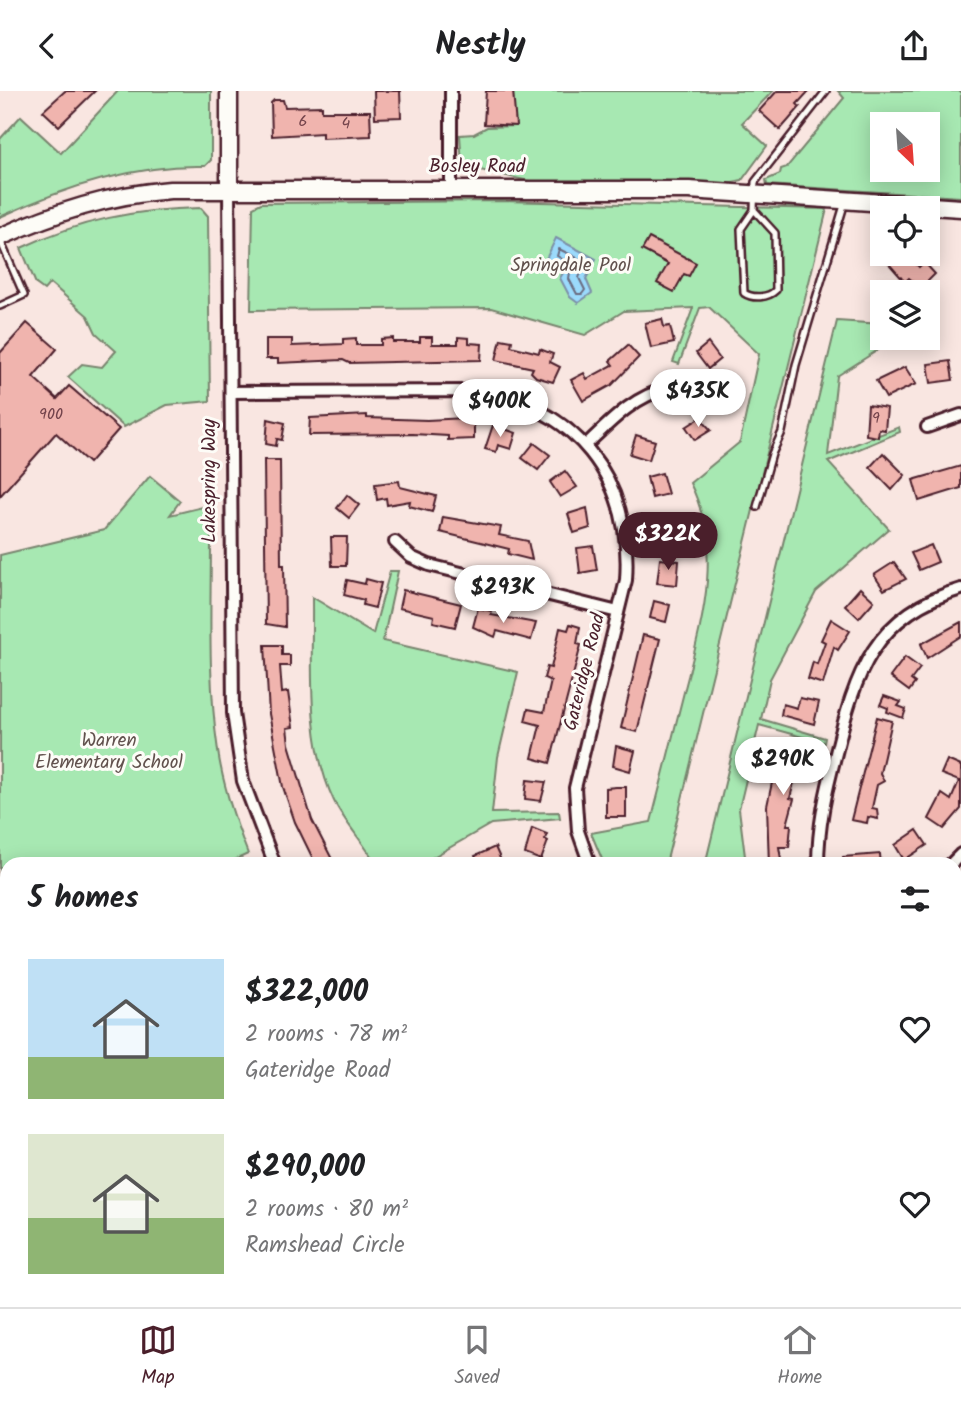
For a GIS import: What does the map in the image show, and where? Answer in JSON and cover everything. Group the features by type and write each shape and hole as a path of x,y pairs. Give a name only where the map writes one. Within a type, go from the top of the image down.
{"street":[{"name":"Lakespring Way","path":"229,91 233,713 243,781 272,857"},
{"path":"451,91 451,188"},
{"name":"Bosley Road","path":"0,238 55,213 117,196 170,190 451,188 755,193 961,208"},
{"path":"586,445 627,406 645,396 669,388"},
{"name":"Gateridge Road","path":"231,392 472,391 501,395 548,415 586,445 605,471 622,515 628,557 618,612 575,788 578,831 587,857"},
{"path":"927,427 961,415"},
{"path":"396,542 411,557 429,565 618,612"},
{"path":"818,857 820,815 858,673 891,626 915,608 961,589"}],"lane":[{"path":"754,210 775,233 776,290 768,296 749,296 744,293 741,229 754,210 755,182 826,91"},
{"path":"757,507 772,454 782,432 796,365 846,199"},
{"path":"0,238 24,295 0,306"}],"green space":[{"path":"118,91 211,91 211,160 205,166 152,169 100,179 49,196 0,217 0,139 21,116 61,153"},
{"path":"513,91 773,91 742,123 767,146 742,180 724,184 529,181 462,166 460,135 474,134 487,127 515,126"},
{"path":"838,91 961,91 961,197 767,185 766,180 780,174 781,169 787,167 844,98"},
{"name":"Springdale Pool","path":"502,201 827,209 668,857 601,857 591,833 651,822 697,639 706,587 706,535 690,483 740,442 759,354 709,307 700,308 679,364 673,362 693,308 624,311 585,335 491,308 251,310 253,207 261,203"},
{"path":"201,208 208,216 210,401 167,405 124,427 68,377 82,364 102,367 116,351 96,333 88,316 50,283 44,290 36,284 21,248 65,230 109,218"},
{"path":"837,321 870,323 870,350 878,350 837,376 828,455 899,427 900,432 828,462 889,529 816,592 770,679 761,719 825,738 824,743 759,725 739,809 745,857 707,857"},
{"name":"Warren Elementary School","path":"150,476 180,501 170,515 211,505 211,659 214,721 226,791 248,854 241,857 0,857 0,555 104,530"},
{"path":"390,571 398,571 383,641 518,672 498,757 492,813 559,812 560,818 491,824 433,857 372,857 334,801 318,753 312,701 312,597 373,634"}],"water":[{"path":"556,238 596,259 586,279 592,293 578,303 570,297 560,278 566,268 546,259"}],"building":[{"path":"65,91 95,91 59,126 43,111"},
{"path":"374,91 400,91 401,117 375,118"},
{"path":"486,91 513,91 516,126 484,124"},
{"path":"777,91 809,91 797,104 800,107 780,130 759,111"},
{"path":"274,100 283,100 285,107 322,106 322,111 370,111 371,136 322,138 322,133 272,136 271,103"},
{"path":"649,238 696,263 689,276 684,274 674,292 657,283 668,264 642,250"},
{"path":"891,266 928,266 935,274 929,280 903,280"},
{"path":"662,319 664,327 670,326 674,343 651,348 645,323"},
{"path":"27,323 57,349 33,377 57,399 69,386 119,429 89,463 56,433 0,496 0,353"},
{"path":"420,337 432,337 432,344 458,344 458,337 469,338 469,343 482,344 481,360 278,363 278,359 266,359 266,339 292,339 292,346 343,344 343,339 356,338 356,345 381,345 381,339 420,342"},
{"path":"501,339 512,341 511,346 539,353 540,349 553,354 550,362 560,367 553,382 536,377 531,372 533,368 496,360"},
{"path":"708,343 720,359 708,369 696,353"},
{"path":"628,345 639,357 612,385 583,401 571,380 584,373 587,379 613,365 610,361"},
{"path":"950,361 953,380 931,383 928,364"},
{"path":"905,367 916,384 886,398 876,381"},
{"path":"713,378 729,380 728,389 734,389 733,405 710,404"},
{"path":"868,405 887,408 885,430 879,429 878,437 866,435"},
{"path":"367,415 367,418 427,420 465,418 465,423 474,423 474,439 448,440 448,436 413,434 309,435 310,418"},
{"path":"700,418 711,430 695,440 686,427"},
{"path":"268,419 285,423 282,440 277,439 276,446 266,444"},
{"path":"493,425 516,433 511,449 498,445 496,452 485,449"},
{"path":"636,435 655,441 649,460 630,454"},
{"path":"534,443 550,455 538,470 522,458"},
{"path":"883,453 905,475 892,490 870,467"},
{"path":"264,460 280,460 281,565 284,565 285,627 266,624"},
{"path":"961,466 961,488 919,501 913,480"},
{"path":"565,471 577,487 560,497 550,482"},
{"path":"662,473 668,494 652,498 647,477"},
{"path":"399,481 400,487 436,496 432,512 409,506 410,501 387,505 386,498 377,500 375,484"},
{"path":"347,495 359,505 349,518 337,508"},
{"path":"587,508 590,528 574,533 568,514"},
{"path":"443,517 501,527 499,535 528,541 532,560 508,554 509,549 440,532"},
{"path":"675,517 677,533 670,534 671,542 660,543 657,519"},
{"path":"331,537 347,537 346,566 332,566"},
{"path":"931,545 938,562 919,570 911,553"},
{"path":"593,546 597,570 580,573 577,548"},
{"path":"660,559 679,561 677,585 657,583"},
{"path":"894,562 906,579 884,590 874,575"},
{"path":"366,579 381,583 375,608 363,605 364,600 344,595 347,580 365,584"},
{"path":"860,588 874,601 859,618 845,605"},
{"path":"403,590 461,604 455,627 433,622 434,616 399,608"},
{"path":"654,601 670,605 666,622 650,618"},
{"path":"478,608 492,611 491,615 536,623 531,640 497,631 495,637 473,627"},
{"path":"831,619 850,631 838,650 834,647 823,684 808,679 813,662 817,664 825,642 821,640"},
{"path":"961,622 961,636 927,658 921,644"},
{"path":"570,624 580,627 577,644 581,645 550,763 532,758 540,725 525,721 528,709 544,712 551,681 544,678 547,667 551,668 560,628 568,630"},
{"path":"643,635 660,639 637,732 621,728"},
{"path":"265,645 282,645 282,655 290,655 290,666 280,666 282,693 288,692 293,727 287,728 289,744 312,820 331,857 312,857 295,822 283,787 269,714"},
{"path":"905,657 920,668 911,680 915,683 909,691 890,677"},
{"path":"884,696 901,702 898,706 906,709 903,718 887,712 888,708 880,705"},
{"path":"800,698 819,702 814,724 781,715 783,704 797,708"},
{"path":"877,717 892,721 880,773 884,781 877,785 872,808 877,809 878,819 868,817 867,823 851,820"},
{"path":"788,739 807,744 808,751 802,772 797,771 790,798 794,799 787,825 791,825 789,847 779,847 781,857 769,857 767,806 780,745 786,747"},
{"path":"616,746 635,751 630,771 613,766"},
{"path":"947,760 961,766 961,809 944,829 929,819 942,794 951,800 959,781 941,774"},
{"path":"527,780 546,782 541,801 525,799"},
{"path":"626,787 626,817 606,817 606,788"},
{"path":"532,828 547,834 545,839 548,841 542,857 525,854"},
{"path":"917,830 927,845 909,857 902,857 895,845"},
{"path":"495,847 499,857 475,857"},
{"path":"880,854 880,857 843,857"}]}
